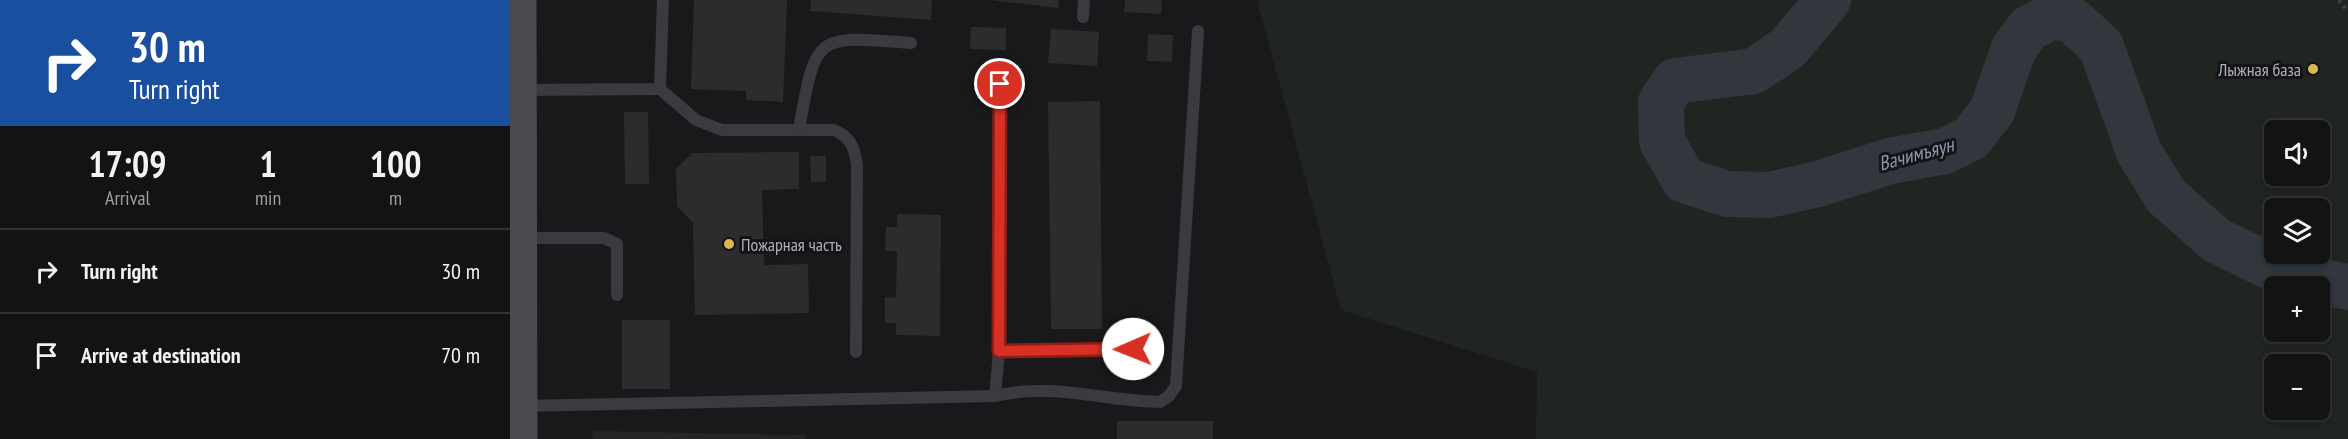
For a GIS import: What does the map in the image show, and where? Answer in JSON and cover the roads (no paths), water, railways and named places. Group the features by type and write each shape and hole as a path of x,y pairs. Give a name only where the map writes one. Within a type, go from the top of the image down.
{"main road":[{"path":"520,0 521,439"}],"lane":[{"path":"660,89 663,0"},
{"path":"1083,17 1084,0"},
{"path":"521,406 995,396 1023,390 1043,389 1160,402 1169,396 1176,386 1198,31"},
{"path":"799,129 810,70 818,53 826,45 845,39 911,42"},
{"path":"995,396 999,351 1000,84"},
{"path":"520,90 660,89 696,120 722,130 834,130 846,135 854,148 857,164 856,352"},
{"path":"520,238 604,238 617,244 617,294"},
{"path":"999,351 1133,349"}],"waterway":[{"name":"Вачимъяун","path":"1828,0 1788,48 1754,71 1675,81 1661,102 1662,141 1684,180 1727,194 1769,195 1818,184 1890,161 1945,151 1971,138 1992,111 2014,48 2029,28 2053,16 2072,20 2101,46 2139,152 2166,196 2216,240 2285,274 2348,287"}],"place":[{"name":"Лыжная база","path":"2313,69"},
{"name":"Пожарная часть","path":"729,244"}]}
